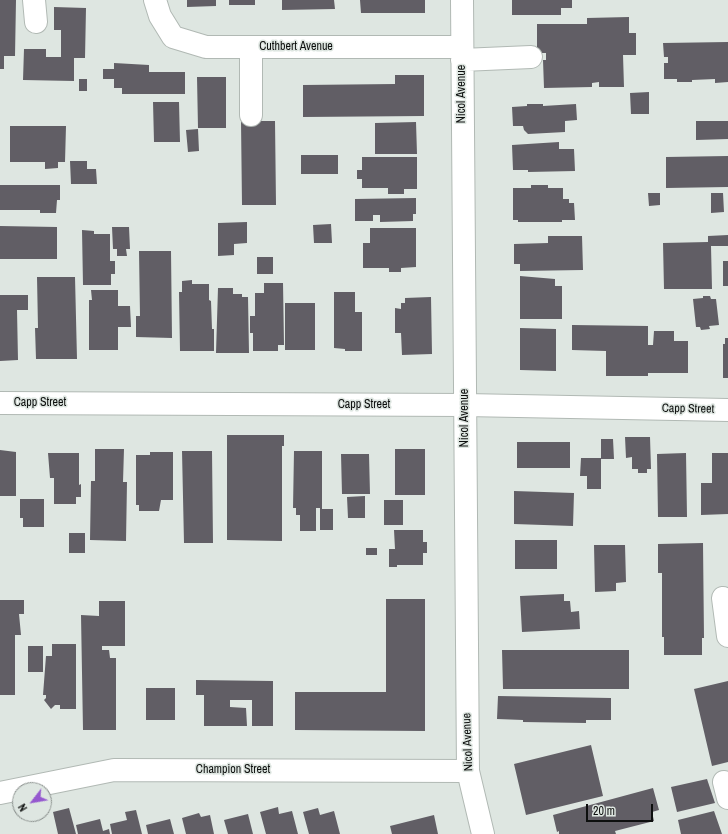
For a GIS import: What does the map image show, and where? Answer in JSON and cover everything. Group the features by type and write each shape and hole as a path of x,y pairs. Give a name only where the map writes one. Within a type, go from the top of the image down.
{"street":[{"path":"34,0 36,22"},
{"name":"Cuthbert Avenue","path":"155,0 160,16 173,37 206,47 251,47 531,57"},
{"name":"Nicol Avenue","path":"462,0 468,771 483,834"},
{"path":"251,47 251,115"},
{"name":"Capp Street","path":"0,403 465,405 728,410"},
{"path":"723,598 728,636"},
{"name":"Champion Street","path":"0,793 114,770 468,771"}],"building":[{"path":"0,0 16,0 15,56 4,56 4,69 0,69"},
{"path":"187,0 216,0 216,6 187,7"},
{"path":"229,0 255,0 255,5 229,5"},
{"path":"282,0 334,0 335,9 282,10"},
{"path":"360,0 425,0 425,13 361,13"},
{"path":"512,0 572,0 572,8 561,8 561,15 512,15"},
{"path":"54,7 86,8 85,58 74,58 74,81 23,80 24,49 46,49 46,57 61,57 61,30 54,30"},
{"path":"629,17 629,33 636,33 636,55 623,55 624,87 599,87 599,82 592,83 592,87 544,88 543,60 546,60 546,53 537,53 537,24 587,24 587,18"},
{"path":"728,42 728,82 715,83 715,79 677,82 677,79 664,79 664,63 668,63 668,57 664,57 663,43"},
{"path":"114,63 149,65 149,72 185,72 185,94 122,94 122,88 114,88 114,79 103,79 103,69 114,69"},
{"path":"395,75 424,75 424,116 303,117 303,85 395,84"},
{"path":"197,77 226,77 226,128 198,128"},
{"path":"79,79 87,79 87,91 79,91"},
{"path":"649,92 649,114 631,114 630,93"},
{"path":"153,102 179,102 180,142 154,142"},
{"path":"527,104 543,104 543,106 576,104 577,120 565,121 565,132 528,134 524,130 523,126 513,126 512,107 527,106"},
{"path":"241,121 275,121 276,205 242,205"},
{"path":"696,121 728,121 728,139 696,140"},
{"path":"416,122 417,154 375,154 375,123"},
{"path":"10,126 66,126 65,162 58,162 58,168 45,169 45,162 10,162"},
{"path":"198,129 199,151 188,152 186,130"},
{"path":"559,142 559,149 574,149 575,171 528,172 528,170 513,170 512,145"},
{"path":"301,155 338,155 338,174 301,174"},
{"path":"728,156 728,187 666,188 666,157"},
{"path":"362,157 417,157 417,189 404,189 404,194 388,194 388,188 362,188 362,179 357,179 357,170 362,170"},
{"path":"70,161 87,161 87,169 96,169 97,184 71,184"},
{"path":"0,185 60,185 60,200 57,200 56,213 40,213 40,210 0,210"},
{"path":"531,185 548,185 548,188 563,188 563,199 569,199 569,203 574,203 575,220 562,220 562,222 518,222 518,220 513,220 513,188 531,188"},
{"path":"648,193 660,193 660,205 649,206"},
{"path":"711,193 723,193 724,212 711,213"},
{"path":"416,198 416,214 413,214 413,221 380,222 380,215 373,215 373,221 355,221 355,199"},
{"path":"247,222 247,243 234,244 234,255 218,256 218,223"},
{"path":"331,224 332,243 314,243 313,225"},
{"path":"0,226 57,227 57,259 0,259"},
{"path":"112,227 129,227 130,249 126,249 127,256 117,256 117,249 113,249"},
{"path":"370,228 416,228 416,267 401,268 401,272 389,272 389,268 363,268 363,243 370,243"},
{"path":"82,230 94,231 94,234 110,234 110,261 115,261 115,274 111,274 111,285 83,285"},
{"path":"728,235 728,246 711,246 712,289 664,289 663,243 708,242 708,236"},
{"path":"548,236 582,236 583,270 520,271 520,264 514,264 514,244 548,243"},
{"path":"139,251 171,251 172,338 136,337 136,316 140,316"},
{"path":"257,257 273,257 273,274 257,274"},
{"path":"723,261 728,261 728,286 723,286"},
{"path":"520,276 555,279 555,286 562,286 562,319 520,319"},
{"path":"37,277 75,277 77,359 36,359 35,328 38,328"},
{"path":"192,280 192,284 209,284 212,329 214,329 214,351 180,351 179,292 182,292 182,281"},
{"path":"264,283 283,283 284,345 278,345 278,351 253,351 253,333 250,333 250,316 255,316 255,293 264,293"},
{"path":"218,288 233,288 233,294 242,294 242,297 248,297 249,353 216,353"},
{"path":"91,290 118,290 118,306 130,306 131,327 118,327 118,350 89,350 89,300 92,300"},
{"path":"334,292 355,292 355,312 362,312 362,351 345,351 345,349 334,348"},
{"path":"0,295 28,295 28,310 17,310 18,360 0,361"},
{"path":"703,296 710,296 711,299 716,299 719,325 709,326 710,329 701,330 700,327 696,327 693,299 703,298"},
{"path":"431,297 432,354 402,355 401,333 395,333 395,308 401,309 401,303 405,303 405,298"},
{"path":"285,303 315,303 315,350 285,350"},
{"path":"572,325 648,326 648,345 653,345 654,331 674,331 674,341 688,341 688,373 648,373 648,376 606,376 606,351 572,350"},
{"path":"520,328 556,329 556,371 520,370"},
{"path":"725,338 728,338 728,378 723,378 723,344 725,344"},
{"path":"227,435 284,435 284,446 282,446 282,541 227,540"},
{"path":"625,437 650,437 651,469 647,469 647,473 638,473 638,469 632,469 632,457 626,458"},
{"path":"601,439 613,439 614,459 601,459 601,489 587,489 587,476 580,476 581,458 601,458"},
{"path":"517,442 570,442 570,468 517,468"},
{"path":"95,449 124,449 123,482 127,482 126,541 90,540 91,481 95,481"},
{"path":"395,449 425,449 425,495 395,495"},
{"path":"0,450 16,452 16,496 0,496"},
{"path":"182,451 212,451 213,543 184,543"},
{"path":"294,451 322,451 322,509 333,509 333,530 320,530 320,508 316,508 316,531 300,531 300,515 296,515 296,508 293,508"},
{"path":"150,452 173,452 173,500 161,500 159,511 139,511 139,505 136,505 136,455 150,455"},
{"path":"48,453 79,453 79,485 81,484 81,497 76,497 76,504 54,504 54,478 50,478"},
{"path":"686,453 687,517 658,517 657,454"},
{"path":"712,453 728,453 728,514 701,515 701,483 712,483"},
{"path":"341,454 369,454 370,494 342,494"},
{"path":"514,491 574,493 573,526 514,524"},
{"path":"365,496 365,518 348,518 347,497"},
{"path":"20,499 44,499 44,527 23,527 23,518 20,518"},
{"path":"384,500 403,500 403,525 384,525"},
{"path":"394,530 423,530 423,542 427,542 427,553 423,553 423,565 397,565 397,567 389,567 389,549 395,549"},
{"path":"69,533 85,533 85,553 69,553"},
{"path":"515,540 557,540 557,569 515,569"},
{"path":"703,543 704,638 702,638 702,655 664,655 664,637 662,637 662,573 658,573 658,544"},
{"path":"594,545 625,545 626,582 616,583 616,591 595,592"},
{"path":"366,548 377,548 377,555 366,555"},
{"path":"564,594 564,601 570,601 571,612 579,611 580,629 522,632 520,596"},
{"path":"386,599 425,599 425,731 295,730 295,692 386,692"},
{"path":"0,600 24,600 24,614 19,614 21,635 15,635 15,695 0,695"},
{"path":"99,601 125,601 125,646 102,646 102,650 109,650 110,658 116,658 116,730 83,730 81,615 99,616"},
{"path":"52,644 76,644 76,709 60,709 60,705 55,705 51,709 44,700 46,698 46,695 43,695 46,656 52,656"},
{"path":"28,646 43,646 43,672 28,672"},
{"path":"502,650 629,650 629,689 503,689"},
{"path":"196,680 273,681 273,726 252,726 252,700 230,700 230,707 246,708 247,726 204,726 204,695 196,695"},
{"path":"728,681 728,762 712,766 694,689"},
{"path":"146,688 175,688 175,720 146,720"},
{"path":"498,696 611,698 611,720 586,720 586,723 523,722 523,720 497,719"},
{"path":"591,745 603,796 526,815 514,764"},
{"path":"707,779 715,803 677,812 671,787"},
{"path":"653,788 659,810 652,812 654,821 615,831 616,834 559,834 559,831 557,832 553,815"},
{"path":"278,807 279,814 292,811 298,834 266,834 260,812"},
{"path":"69,808 76,834 58,834 53,812"},
{"path":"318,808 320,815 334,811 340,834 309,834 303,812"},
{"path":"136,810 142,834 112,834 110,824 127,820 125,812"},
{"path":"714,811 722,834 681,834 678,820"},
{"path":"199,813 201,817 210,815 214,834 186,834 182,818"},
{"path":"248,814 253,834 228,834 224,820"},
{"path":"434,815 438,834 392,834 390,826"},
{"path":"100,819 103,831 109,829 110,834 78,834 76,825"},
{"path":"170,819 174,834 148,834 146,825"}]}
